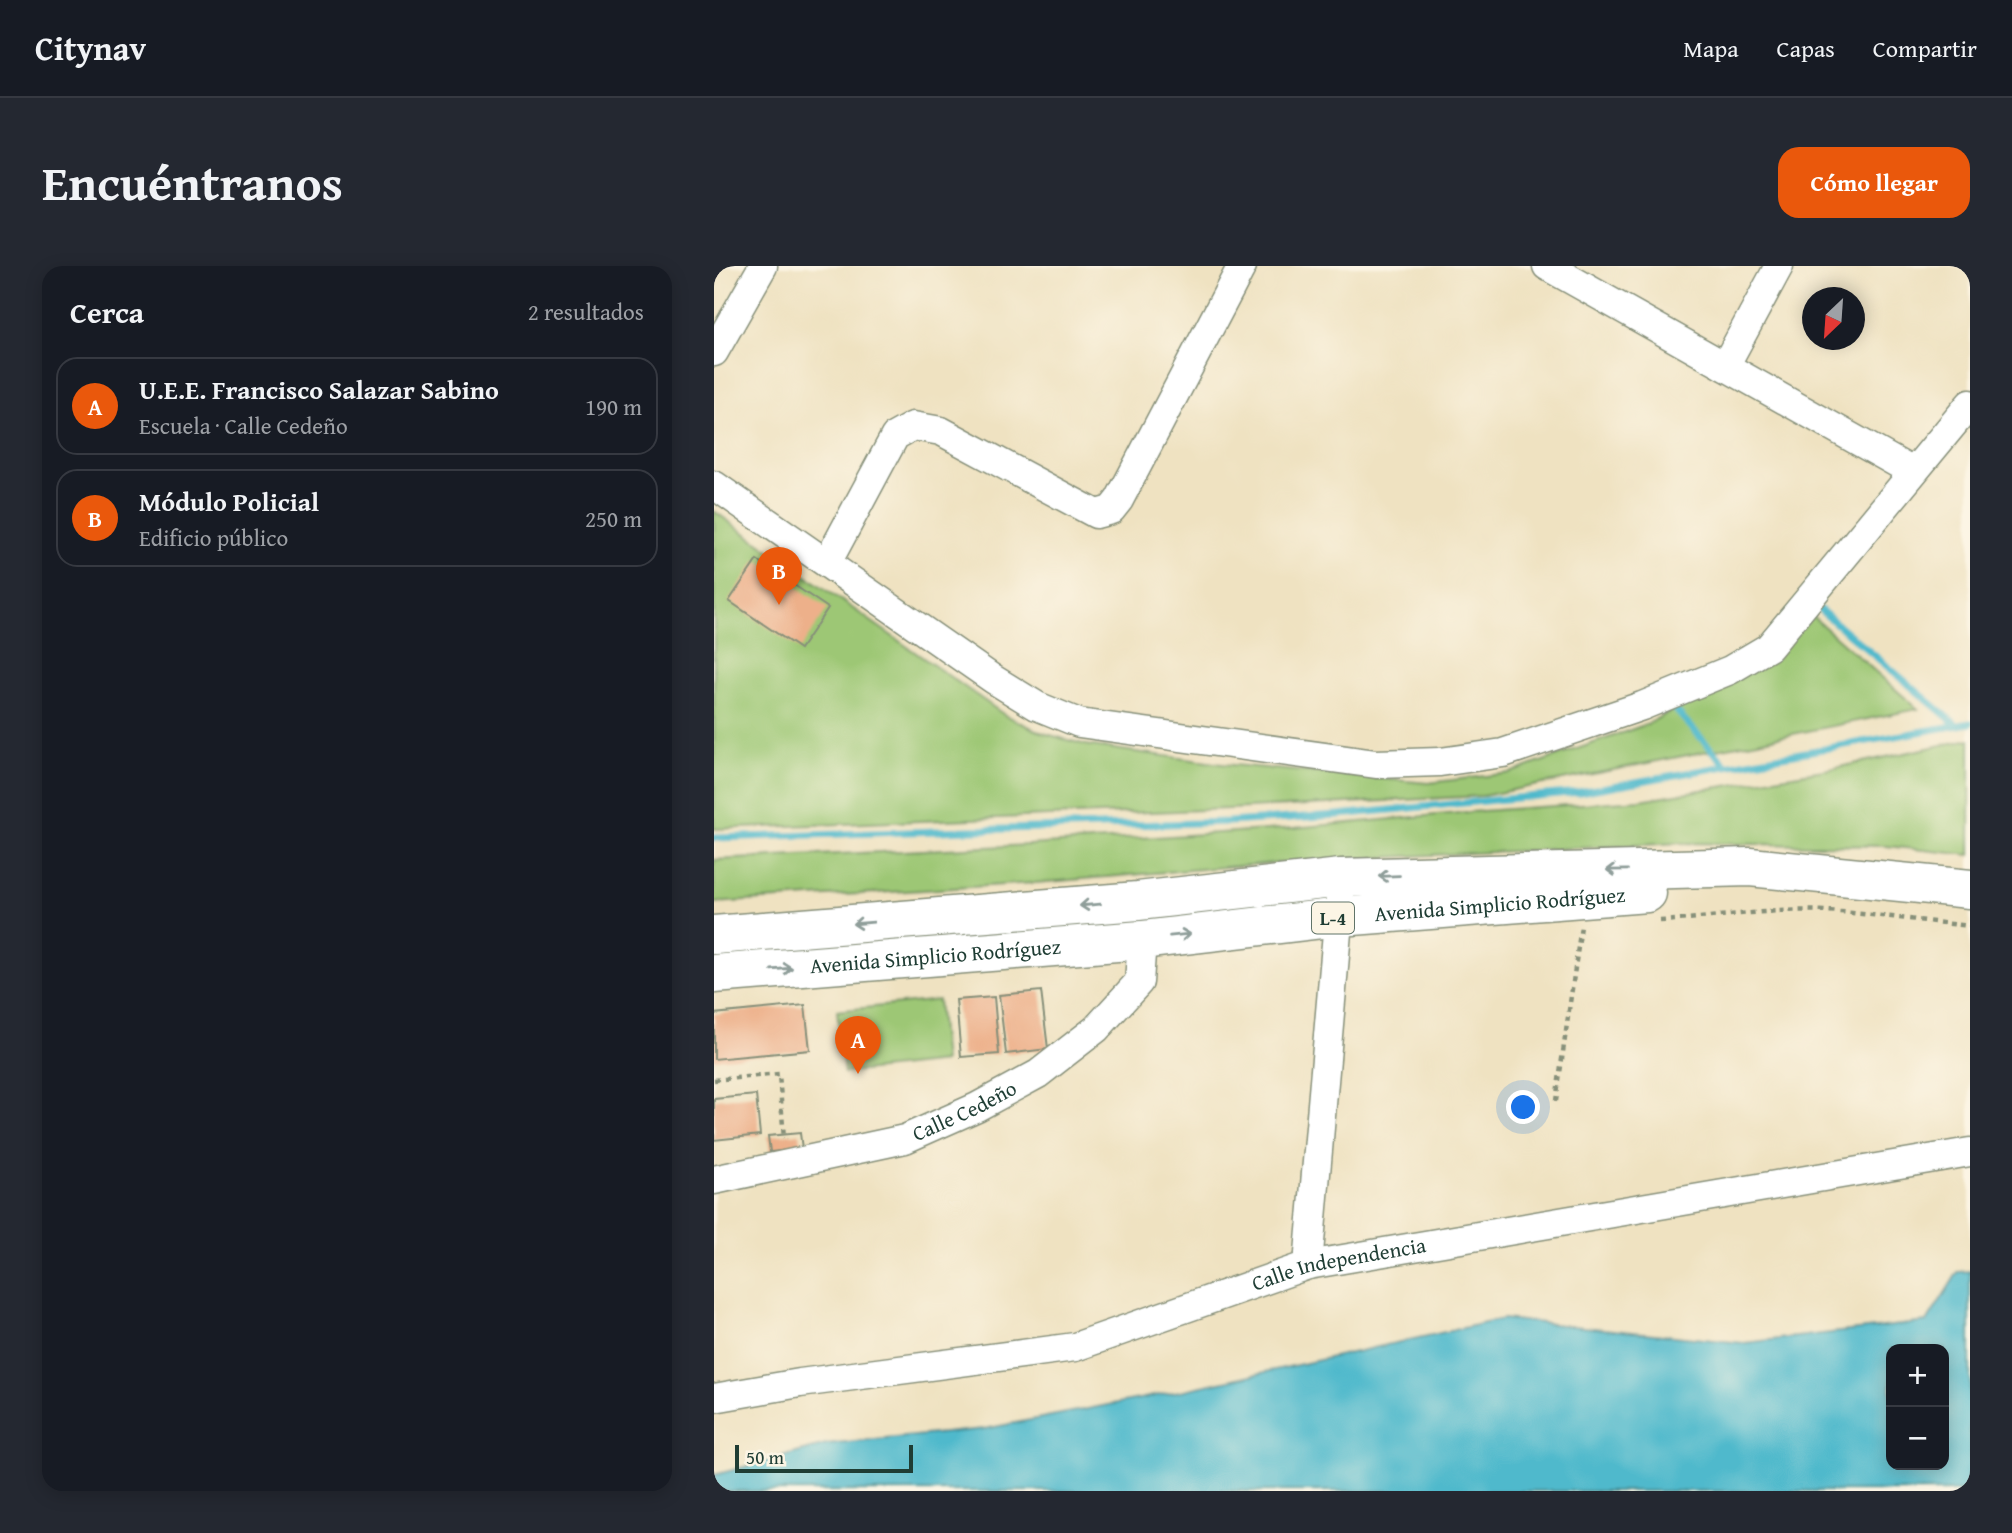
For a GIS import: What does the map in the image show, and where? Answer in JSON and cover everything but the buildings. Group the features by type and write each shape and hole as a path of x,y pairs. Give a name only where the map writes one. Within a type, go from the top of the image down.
{"main road":[{"name":"Avenida Simplicio Rodríguez","path":"714,935 1138,901 1340,878 1750,867 1962,888"},
{"name":"Avenida Simplicio Rodríguez","path":"714,974 1142,940 1340,917 1749,886 1962,888"}],"street":[{"path":"714,352 763,266"},
{"path":"827,563 895,436 914,426 941,431 1096,514 1111,510 1119,500 1242,266"},
{"path":"1547,266 1913,472"},
{"path":"1725,366 1779,266"},
{"path":"714,485 993,679 1037,706 1079,723 1376,764 1440,762 1503,753 1642,706 1730,670 1769,647 1970,404"},
{"path":"1308,1265 1340,917 1340,878"},
{"name":"Calle Cedeño","path":"714,1180 905,1139 977,1107 1038,1074 1096,1029 1139,982 1142,940"},
{"name":"Calle Independencia","path":"714,1398 800,1383 1075,1347 1308,1265 1970,1152"}],"path":[{"path":"1647,922 1699,919 1745,912 1824,911 1970,926"},
{"path":"1556,1101 1582,926 1568,926"},
{"path":"714,1080 779,1074 786,1164"}],"green space":[{"path":"714,511 1006,716 1043,733 1086,745 1222,764 1428,783 1510,773 1647,724 1763,662 1811,615 1918,709 1483,796 714,829"},
{"path":"1970,739 1970,855 1886,846 1681,843 1286,862 1035,883 714,903 714,860 1029,845 1282,829 1640,800 1830,769"},
{"path":"938,1000 944,1062 844,1073 837,1011"}],"water":[{"path":"1970,1271 1970,1491 714,1491 714,1475 826,1445 984,1429 1180,1391 1503,1319 1744,1343 1927,1322 1958,1272"}],"waterway":[{"path":"1812,603 1957,725"},
{"path":"1669,703 1727,766"},
{"path":"714,838 1228,822 1338,815 1579,792 1970,723"}],"place":[{"name":"Módulo Policial","path":"779,605"},
{"name":"U.E.E. Francisco Salazar Sabino","path":"858,1074"}]}
